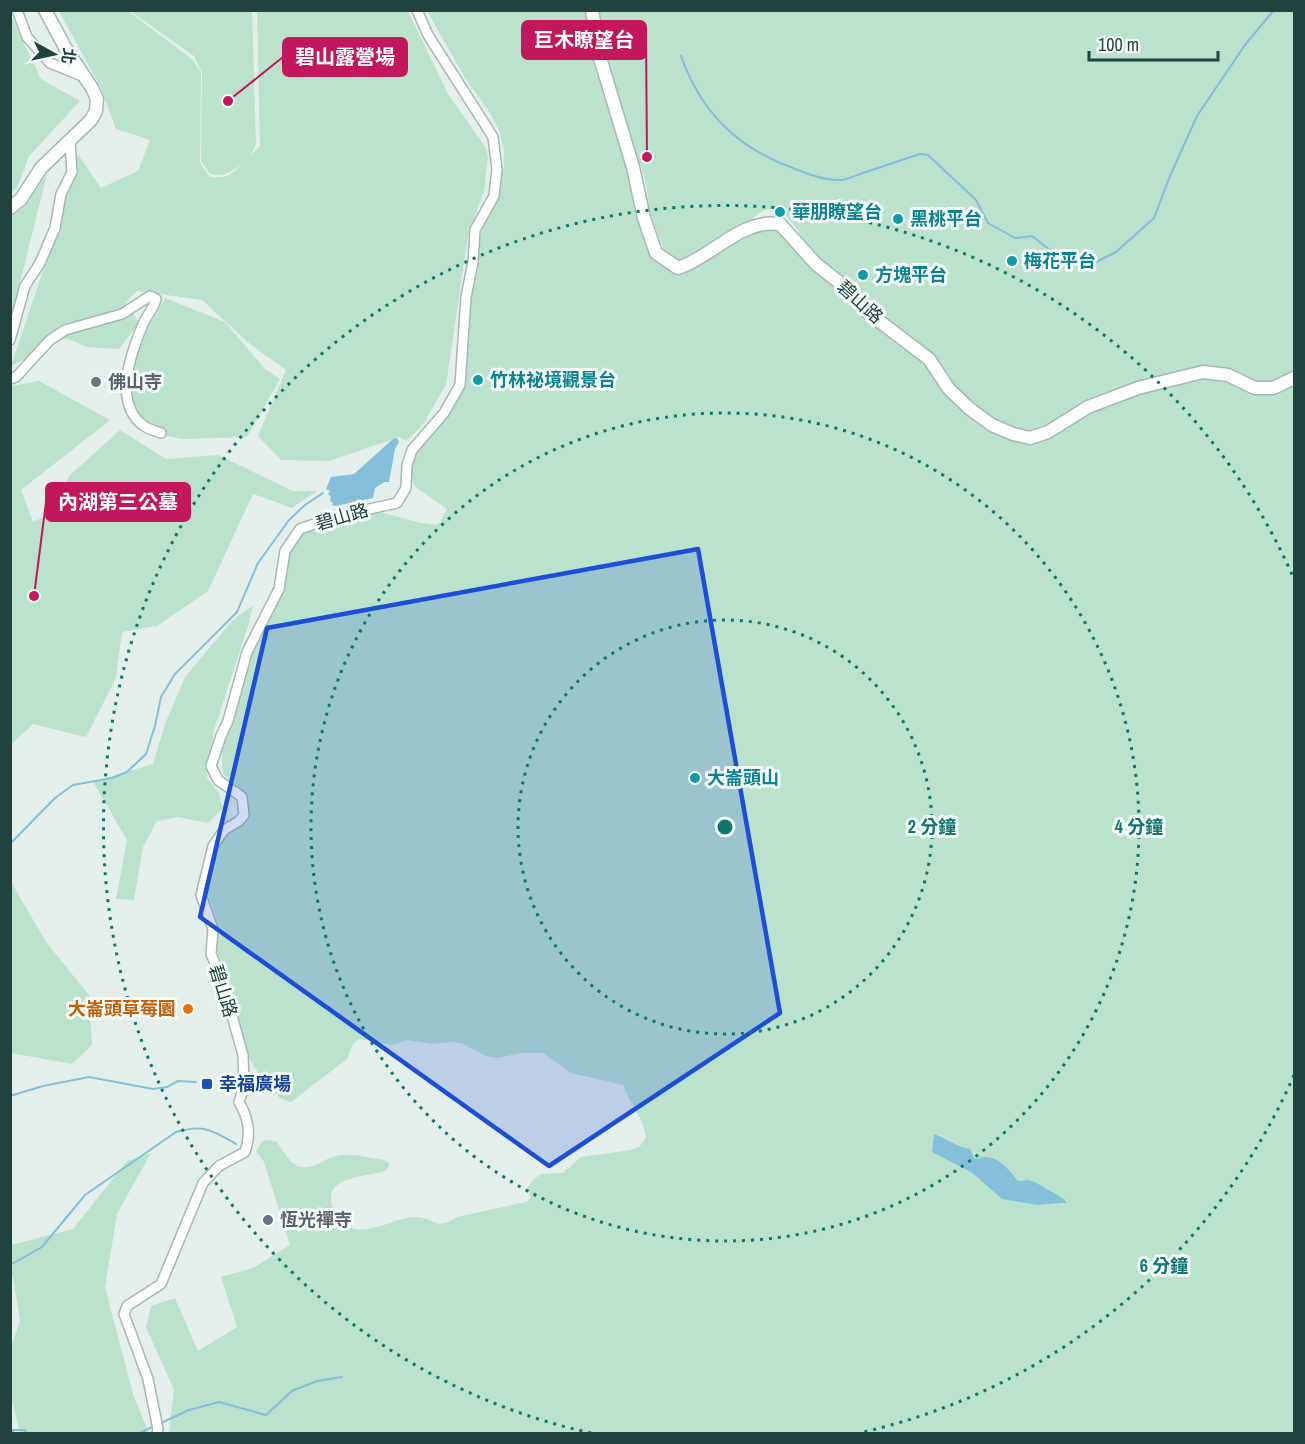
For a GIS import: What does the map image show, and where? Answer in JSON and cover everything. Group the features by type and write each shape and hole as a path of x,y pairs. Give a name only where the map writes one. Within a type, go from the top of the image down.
{"street":[{"path":"17,10 27,37 51,63 82,76"},
{"path":"10,208 21,199 41,168 70,142 91,120 96,111 97,99 92,88 82,76 45,10"},
{"name":"碧山路","path":"157,1434 148,1379 124,1314 127,1306 161,1284 203,1183 219,1166 245,1152 249,1128 248,1118 239,1102 244,1087 244,1061 222,980 211,954 213,929 201,895 213,846 224,830 244,815 242,797 218,780 211,766 228,721 247,652 279,589 285,551 300,529 337,516 397,503 406,488 407,465 412,450 444,413 460,386 466,297 473,262 475,230 494,196 497,169 493,137 428,34 417,10"},
{"name":"碧山路","path":"592,10 600,58 633,168 644,218 656,253 678,268 694,263 726,240 752,228 770,222 780,224 816,264 844,287 866,311 929,359 950,389 970,409 992,425 1030,438 1048,432 1088,407 1138,388 1173,378 1203,372 1228,375 1255,388 1273,388 1294,378"},
{"path":"10,340 25,286 40,263 56,228 61,194 72,172 70,142"},
{"path":"10,379 16,376 50,340 65,330 122,314 150,296 156,300 153,310 144,321 126,377 126,391 130,409 143,426 161,433"}],"highlighted area":[{"path":"698,549 780,1013 549,1166 200,917 267,628"}],"green space":[{"path":"59,11 128,11 193,60 201,73 200,163 210,177 216,177 228,175 242,164 228,173 215,175 210,174 201,161 202,73 194,56 130,11 252,11 256,144 251,155 260,146 257,11 408,11 448,94 486,148 488,157 484,191 468,236 446,385 422,426 406,441 399,437 329,461 281,460 258,436 286,370 250,344 202,300 137,291 126,302 139,323 119,349 87,347 66,338 11,366 59,223 77,153 101,188 138,171 150,140 116,129 101,88"},
{"path":"427,11 590,11 651,252 674,269 746,235 775,227 920,357 945,391 1016,439 1139,391 1203,376 1230,380 1247,389 1294,381 1294,1433 169,1433 174,1390 146,1327 151,1306 175,1298 198,1351 237,1327 221,1277 253,1268 290,1245 264,1162 256,1151 262,1141 277,1142 290,1160 299,1166 312,1166 331,1157 345,1155 384,1160 389,1163 385,1171 345,1180 332,1191 331,1200 338,1217 348,1226 361,1230 414,1217 440,1224 457,1217 526,1202 531,1197 527,1188 541,1174 563,1173 581,1157 631,1150 640,1146 646,1138 643,1125 623,1085 571,1073 543,1053 522,1053 497,1058 486,1056 461,1043 432,1044 407,1040 392,1045 359,1039 353,1044 347,1059 295,1099 290,1102 280,1098 258,1073 238,1036 230,995 216,951 218,930 216,917 206,889 218,844 226,834 249,817 245,796 223,774 221,746 251,649 283,587 287,553 304,530 376,511 436,525 447,509 417,488 413,483 411,469 416,451 457,395 478,246 485,220 500,185 504,167 504,150 499,130 465,78","holes":["935,1134 972,1152 975,1159 985,1157 995,1159 1004,1165 1018,1181 1035,1182 1067,1201 1064,1204 1037,1205 1002,1199 961,1166"]},
{"path":"596,11 1294,11 1294,375 1276,384 1258,385 1238,374 1150,382 1029,435 1008,429 971,406 819,261 795,226 777,208 764,210 697,257 680,263 672,259 665,252 649,208 642,169 621,112"},
{"path":"11,16 41,79 80,101 29,156 17,188 11,193"},
{"path":"47,174 11,318 11,212 25,205"},
{"path":"165,298 225,322 265,369 280,379 247,437 182,439 142,427 131,408 128,389 133,354"},
{"path":"39,381 110,420 21,490 33,522 54,512 69,476 120,430 166,459 218,455 293,491 317,491 292,508 253,494 208,591 157,626 122,632 116,678 86,737 33,724 11,745 11,386"},
{"path":"253,605 214,730 207,778 219,793 223,808 208,823 178,817 157,821 143,847 134,900 116,899 127,840 93,782 153,764 165,724 185,677 232,621"},
{"path":"10,880 46,942 89,995 92,1045 72,1064 11,1053"},
{"path":"151,1153 117,1214 105,1287 133,1394 148,1431 147,1433 20,1433 10,1393 11,1347 20,1321 13,1277 11,1277 11,1245 73,1229 127,1161"}],"water":[{"path":"397,438 399,442 395,449 389,482 384,482 375,488 373,498 332,505 328,494 330,491 326,489 331,477 354,474 393,439"},
{"path":"934,1134 970,1149 975,1159 990,1157 995,1159 1004,1165 1018,1181 1035,1182 1067,1203 1037,1205 1002,1199 971,1172 932,1152"}],"waterway":[{"path":"681,56 689,76 710,111 738,139 773,160 817,177 842,180 920,154 928,155 976,200 988,223 1015,238 1032,236 1069,265 1090,265 1116,252 1154,218 1197,116 1245,45 1274,10"},
{"path":"10,844 55,798 73,785 112,778 127,772 146,754 161,697 175,674 237,612 258,563 289,520 323,493"},
{"path":"10,1096 43,1086 89,1077 153,1089 167,1087 178,1081 196,1082"},
{"path":"10,1265 42,1247 85,1195 176,1132 194,1129 208,1130 236,1144"},
{"path":"161,1423 189,1410 219,1402 266,1415 292,1391 317,1381 342,1377"},
{"path":"138,1434 156,1425"},
{"path":"13,1434 13,1430 25,1430 27,1434"}],"place":[{"name":"碧山露營場","path":"228,101"},
{"name":"巨木瞭望台","path":"647,157"},
{"name":"華朋瞭望台","path":"780,212"},
{"name":"黑桃平台","path":"898,219"},
{"name":"梅花平台","path":"1012,261"},
{"name":"方塊平台","path":"863,275"},
{"name":"竹林祕境觀景台","path":"478,380"},
{"name":"佛山寺","path":"96,382"},
{"name":"內湖第三公墓","path":"34,596"},
{"name":"大崙頭山","path":"695,778"},
{"name":"大崙頭草莓園","path":"188,1009"},
{"name":"幸福廣場","path":"207,1084"},
{"name":"恆光禪寺","path":"268,1220"}]}
